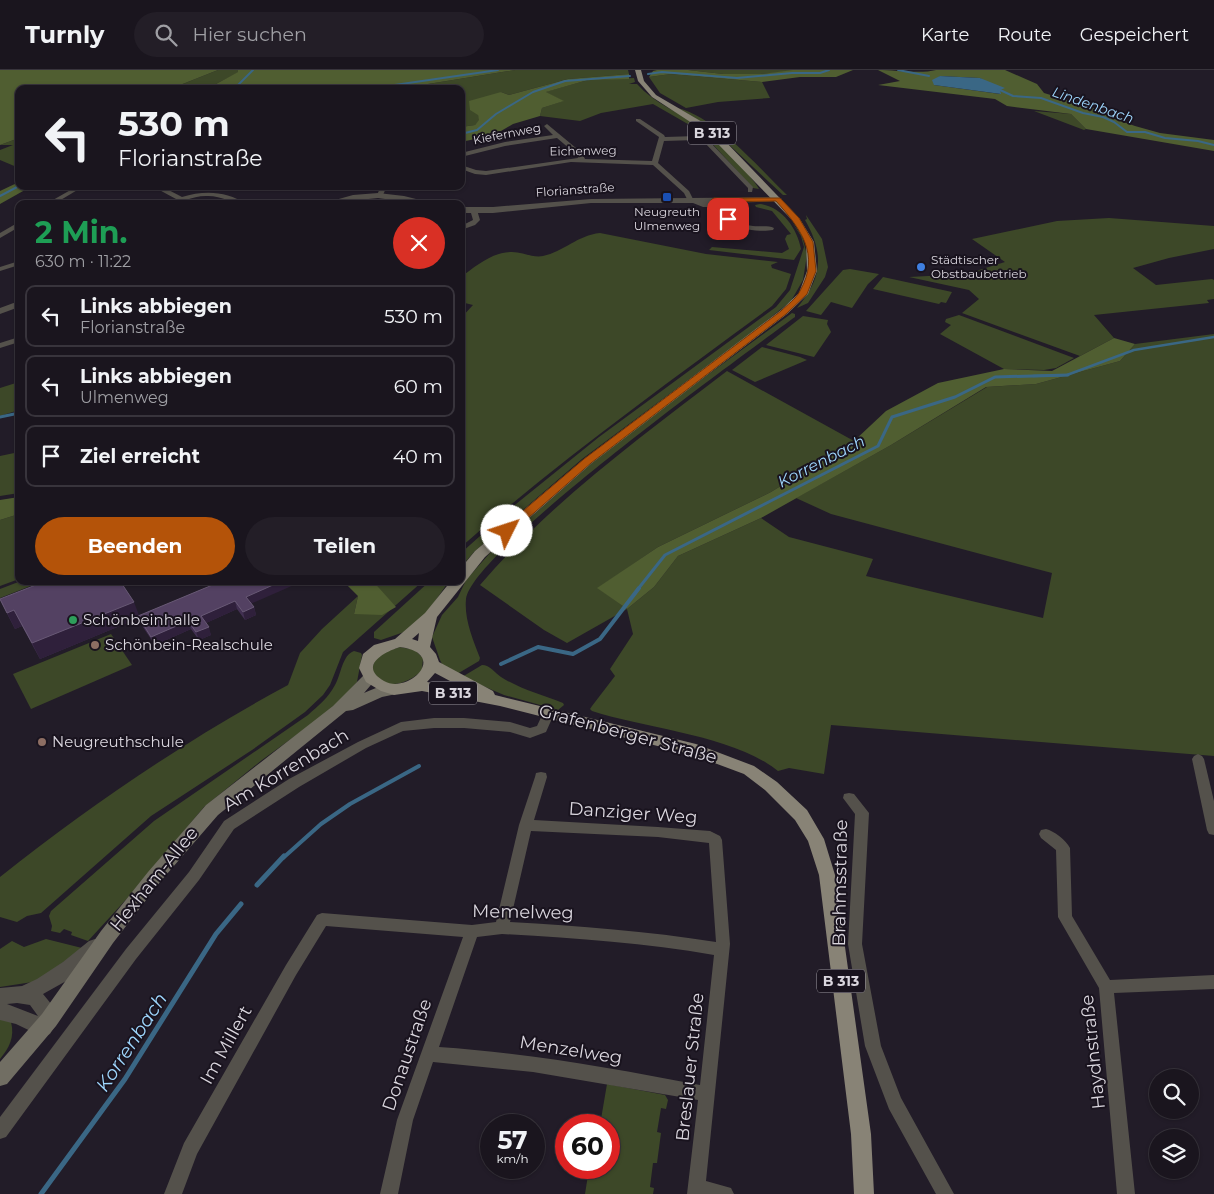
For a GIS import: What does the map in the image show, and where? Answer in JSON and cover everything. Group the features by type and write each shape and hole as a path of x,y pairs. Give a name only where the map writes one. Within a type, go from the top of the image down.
{"main road":[{"name":"B 313","path":"465,572 480,554 588,461 784,312 803,294 812,271 810,242 796,220 778,199 712,133 654,96 641,81 638,70"},
{"path":"400,642 430,616 455,585"},
{"path":"422,648 430,616"},
{"path":"400,642 416,644 422,648 430,658 431,664 424,677 401,688 376,685 369,679 365,666 368,659 381,647 400,642"},
{"name":"Grafenberger Straße","path":"431,664 500,700"},
{"name":"Hexham-Allee","path":"0,1077 46,1024 107,937 154,876 212,810 338,710 369,679"},
{"name":"Grafenberger Straße","path":"401,688 422,686 500,700 548,714 696,750 749,770 771,786 801,814 816,839 827,874 861,1134 864,1194"},
{"name":"Hexham-Allee","path":"338,710 379,692 401,688"}],"street":[{"path":"638,120 658,132 662,138 655,163 687,192 690,200"},
{"name":"Kiefernweg","path":"547,126 580,154 582,160"},
{"name":"Kiefernweg","path":"465,154 505,144 558,136"},
{"path":"662,138 697,138 704,140 751,188 750,191"},
{"name":"Eichenweg","path":"465,169 486,173 545,163 582,160 655,163"},
{"path":"56,200 73,190"},
{"path":"163,190 181,199 213,192 235,200"},
{"path":"380,195 382,190"},
{"path":"340,200 351,197 380,195 414,200"},
{"name":"Florianstraße","path":"465,210 588,201 690,200 714,202 778,199"},
{"path":"714,202 717,212 744,228 752,230 770,228"},
{"path":"465,227 473,224 477,220 475,211"},
{"path":"0,236 15,227"},
{"path":"1,268 15,263"},
{"path":"2,308 15,305"},
{"path":"0,346 15,340"},
{"name":"Am Korrenbach","path":"0,1130 131,954 194,876 229,826 294,783 362,745 401,728 434,723 464,723 510,727 530,733 542,729 548,714"},
{"path":"1198,759 1212,804 1214,830"},
{"path":"502,928 526,825 541,777"},
{"name":"Brahmsstraße","path":"849,798 862,812 855,944 873,1046 895,1103 945,1194"},
{"name":"Danziger Weg","path":"526,825 658,832 710,837 715,840 722,950"},
{"name":"Haydnstraße","path":"1046,834 1063,848 1065,917 1106,987 1126,1194"},
{"name":"Memelweg","path":"322,918 472,931 502,928 607,934 670,941 722,950"},
{"name":"Im Millert","path":"172,1194 190,1149 322,918"},
{"name":"Donaustraße","path":"389,1194 406,1120 472,931"},
{"path":"0,997 23,994 42,986 65,973 107,937"},
{"name":"Breslauer Straße","path":"722,950 696,1191 724,1194"},
{"path":"1106,987 1214,982"},
{"path":"0,1011 46,1024 45,1007 39,999 23,994"},
{"name":"Menzelweg","path":"428,1054 489,1057 706,1094"}],"green space":[{"path":"0,70 218,70 180,85 15,85 15,139 0,145"},
{"path":"218,70 238,70 239,72 217,85 180,85"},
{"path":"238,70 515,70 422,85 216,84 238,72"},
{"path":"515,70 628,70 629,74 568,79 509,95 501,92 478,115 480,120 475,125 465,126 465,85 422,85"},
{"path":"688,70 806,70 761,74 723,74"},
{"path":"793,70 853,70 836,77 800,77 762,82 671,74 649,77 653,71 761,74"},
{"path":"878,70 916,72 936,70 1005,70 1037,84 1044,93 1097,109 1115,119 1135,126 1160,133 1214,140 1214,151 1086,129 1071,114 1007,106 995,99 878,85 900,81","holes":["940,76 980,78 999,90 1000,94 934,85"]},
{"path":"629,74 629,79 588,80 546,92 564,101 542,108 540,116 513,124 494,135 465,141 465,126 475,125 479,120 478,115 470,110 469,101 501,92 509,95 568,79"},
{"path":"671,74 762,82 770,98 718,102 686,108 660,93 649,77"},
{"path":"634,78 635,82 629,84 637,84 658,102 703,130 740,165 759,189 753,188 707,138 692,136 690,134 693,127 653,104 601,113 580,121 540,116 542,108 563,101 545,92 588,80"},
{"path":"678,108 708,122 722,133 787,195 783,195 710,127"},
{"path":"1034,111 1071,114 1086,129 1084,130"},
{"path":"15,139 15,166 0,160 0,150 13,145 0,145"},
{"path":"15,184 15,190 25,190 0,204 0,191"},
{"path":"760,204 775,209 792,226 801,249 794,260 709,250 712,247 782,253 789,249 785,239 787,235 791,234 772,211 756,207 755,205"},
{"path":"806,215 822,239 828,267 825,277 808,303 797,308 812,286 818,265 818,254 805,220 807,219"},
{"path":"1109,218 1214,226 1214,249 1169,258 1133,268 1156,285 1212,279 1214,280 1214,299 1207,300 1209,303 1094,315 1114,338 1080,356 962,313 979,299 969,290 909,277 966,274 1005,262 972,239 1057,221"},
{"path":"791,221 802,236 807,255 803,280 791,301 754,331 582,459 474,552 465,562 465,549 516,504 599,437 776,307 790,290 804,247 801,236"},
{"path":"600,233 706,254 778,262 771,265 772,268 791,274 786,289 772,306 575,453 465,544 465,314 473,305 465,303 465,274 485,260 498,254 512,252 543,256 592,234"},
{"path":"850,269 879,274 868,284 852,308 831,302 821,315 806,311 843,270"},
{"path":"883,277 952,292 946,303 941,302 939,304 873,289"},
{"path":"792,313 795,314 795,317 613,454 513,540 480,575 466,599 468,622 480,658 479,661 457,674 443,666 432,637 442,615 458,597 466,580 490,553 592,463 661,409"},
{"path":"959,315 1074,358 1056,368 1044,370 1004,369 940,334 951,325 945,322 946,319"},
{"path":"803,316 828,320 827,324 831,332 814,357 766,345"},
{"path":"1214,334 1214,756 831,725 824,774 789,768 778,771 738,749 714,741 614,717 590,709 615,676 610,669 633,634 627,609 654,587 678,556 761,518 789,537 873,559 866,576 1043,618 1052,573 831,514 796,498 891,445 987,387 1036,384 1120,361 1135,344"},
{"path":"1114,338 1135,344 1120,361 1036,384 986,387 891,445 761,518 678,556 654,587 627,609 597,588 658,547 771,492 854,441 886,411 938,383 1004,369 1052,371"},
{"path":"762,347 807,360 755,382 732,370"},
{"path":"727,371 854,441 771,492 658,547 598,588 627,609 567,643 544,630 480,585 536,526 567,498 630,446"},
{"path":"15,383 15,411 0,416 0,388"},
{"path":"15,453 15,494 0,496 0,456"},
{"path":"15,498 15,515 0,520 0,500"},
{"path":"15,515 15,580 0,586 0,520"},
{"path":"15,583 15,585 33,585 0,598 0,589"},
{"path":"347,585 377,585 396,607 382,615 354,614 358,596"},
{"path":"376,585 418,585 394,606"},
{"path":"426,585 446,585 429,610 407,631 381,640 374,638 374,632"},
{"path":"358,596 354,614 393,607 343,652 330,685 323,695 305,712 252,750 151,816 41,913 27,916 17,922 0,917 0,877 34,850 104,799 176,751 288,685 300,653 322,629"},
{"path":"111,634 132,665 31,709 13,674"},
{"path":"400,647 415,650 423,658 422,670 414,677 397,684 381,681 372,671 375,660 384,652"},
{"path":"354,651 362,655 357,682 343,698 204,807 132,893 88,941 71,935 72,932 64,929 60,933 51,931 52,926 49,916 51,911 154,821 316,708 333,689 344,661"},
{"path":"485,665 516,685 564,705 558,710 504,695 462,677"},
{"path":"46,939 82,948 39,981 0,987 0,949 12,941 24,947"},
{"path":"0,1017 11,1022 12,1037 0,1059"},
{"path":"607,1084 665,1095 668,1100 666,1109 661,1108 657,1132 661,1133 657,1163 653,1163 650,1187 654,1188 653,1194 585,1194 587,1179 620,1179 620,1114 602,1114"}],"water":[{"path":"940,76 980,78 1005,88 1000,90 1001,94 934,85 932,80"}],"building":[{"name":"Schönbeinhalle","path":"36,585 123,585 134,602 32,643 14,610 7,613 0,599"},
{"path":"212,585 273,585 246,597 254,607 243,612 235,601 201,616 209,627 196,632 188,621 151,637 138,616"}],"waterway":[{"path":"238,85 253,70"},
{"path":"395,85 498,70"},
{"name":"Lindenbach","path":"648,74 662,72 737,78 792,73 820,73 829,70"},
{"name":"Lindenbach","path":"898,70 929,76"},
{"name":"Lindenbach","path":"465,133 477,130 496,114 533,92 565,81 630,76"},
{"name":"Lindenbach","path":"998,89 1013,96 1041,98 1083,113 1103,117 1114,122 1127,132 1145,132 1165,138 1198,141 1214,145"},
{"name":"Lindenbach","path":"0,196 15,188"},
{"name":"Korrenbach","path":"1053,375 1067,375 1134,350 1214,337"},
{"name":"Korrenbach","path":"638,589 665,555 878,446 892,417 955,397 995,377 1053,375"},
{"name":"Korrenbach","path":"1033,376 1053,375"},
{"name":"Korrenbach","path":"1053,375 1068,375"},
{"path":"0,417 15,414"},
{"name":"Korrenbach","path":"501,664 538,647 573,654 600,639 639,588"},
{"name":"Korrenbach","path":"283,858 321,824 350,804 419,766"},
{"name":"Korrenbach","path":"257,885 284,856"},
{"name":"Korrenbach","path":"41,1194 125,1079 216,934 241,904"}],"place":[{"name":"Neugreuth Ulmenweg","path":"667,197"},
{"name":"Städtischer Obstbaubetrieb","path":"921,267"},
{"name":"Schönbeinhalle","path":"73,620"},
{"name":"Schönbein-Realschule","path":"95,645"},
{"name":"Neugreuthschule","path":"42,742"}],"route":[{"path":"507,531 588,461 784,312 803,294 812,271 810,242 796,220 778,199 714,200 714,208 728,219"}]}
